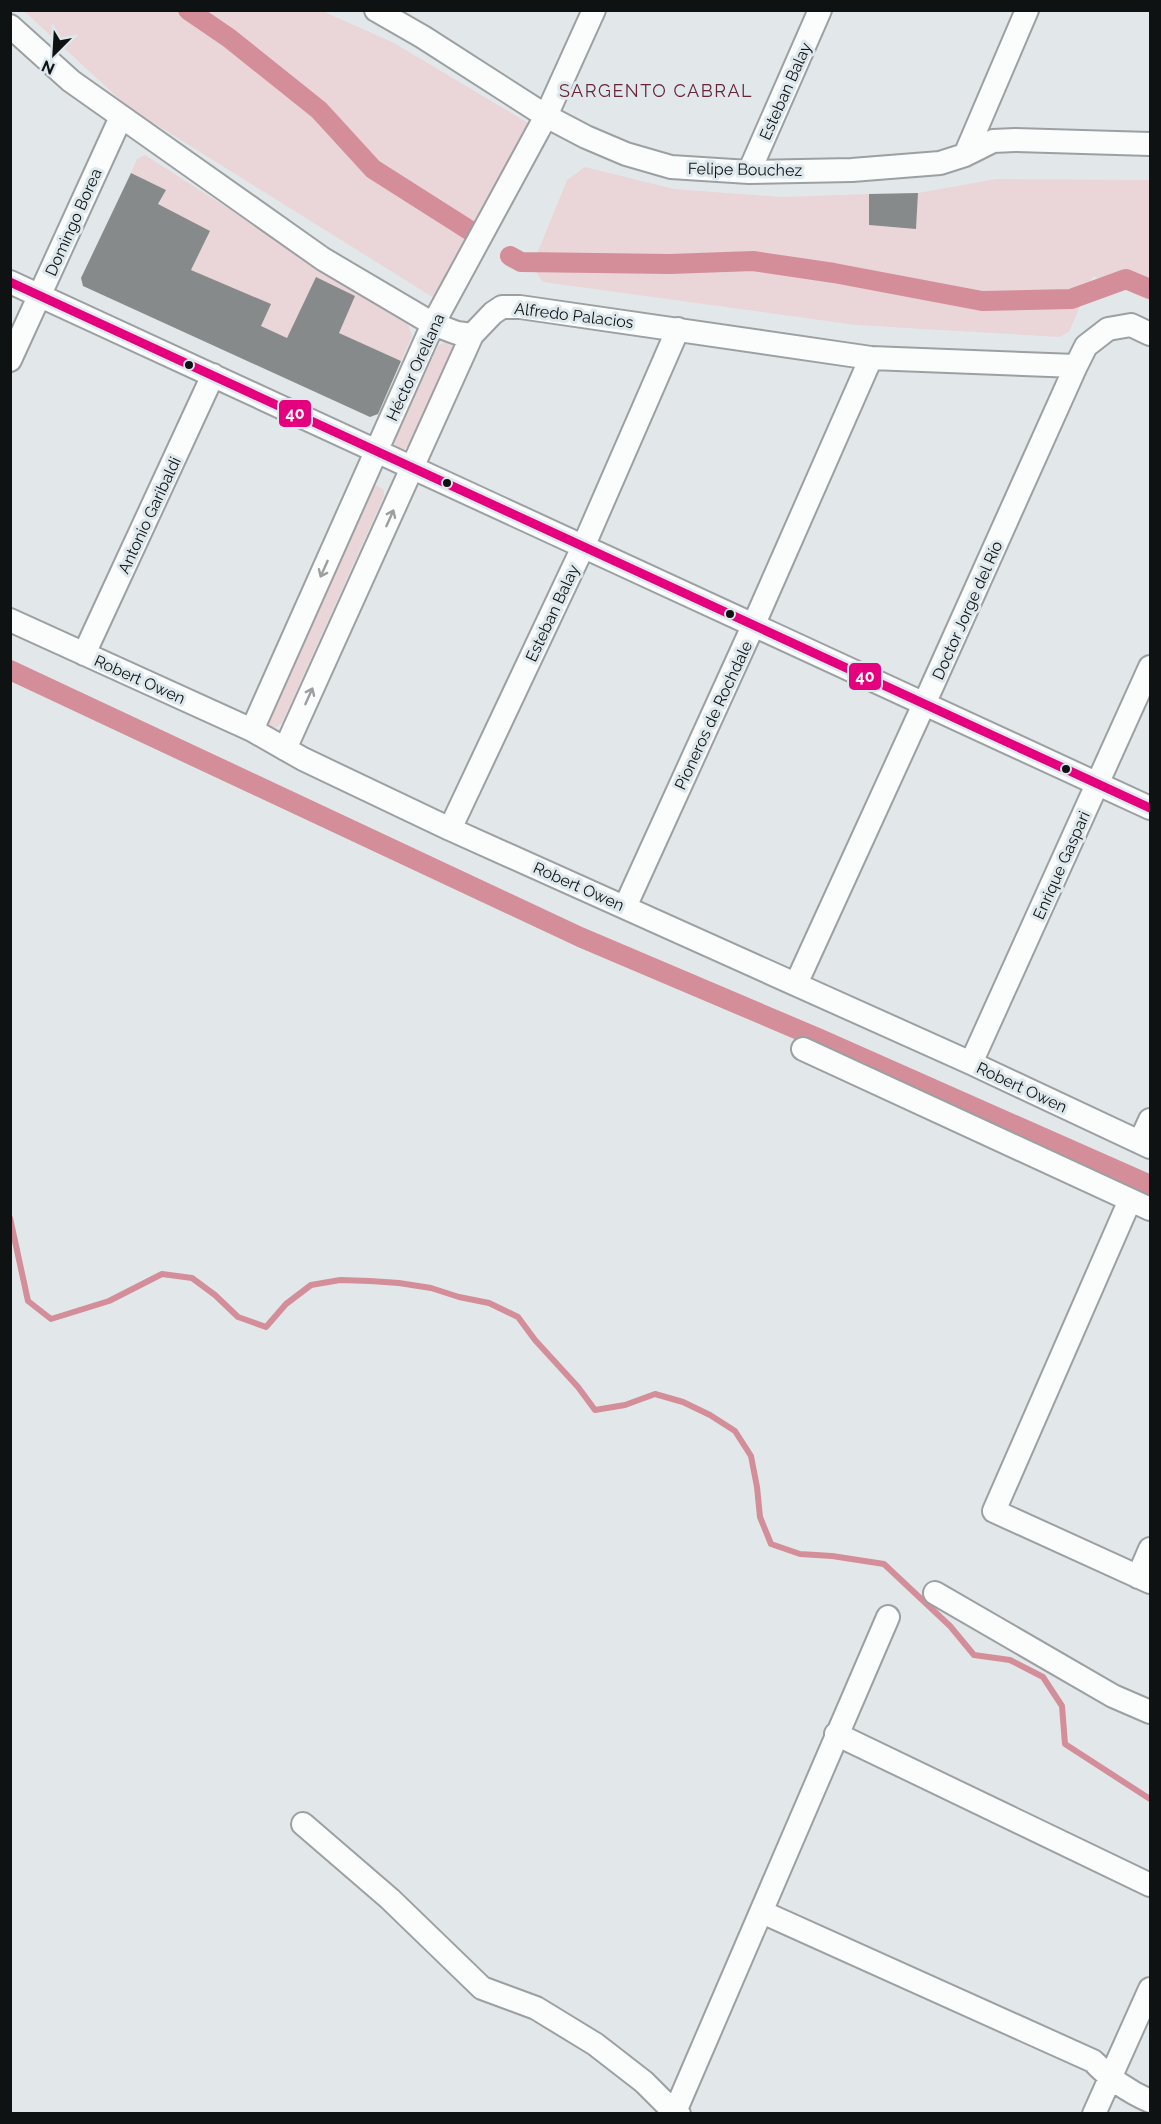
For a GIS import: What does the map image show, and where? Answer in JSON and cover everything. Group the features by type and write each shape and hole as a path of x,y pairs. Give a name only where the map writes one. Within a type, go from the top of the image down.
{"street":[{"name":"Héctor Orellana","path":"252,730 433,324 546,116 594,10"},
{"name":"Esteban Balay","path":"749,172 820,10"},
{"path":"965,155 1027,10"},
{"name":"Felipe Bouchez","path":"378,11 546,116 586,137 626,154 671,167 749,172 852,170 940,163 965,155 993,141 1150,144"},
{"path":"10,26 71,81 323,259 433,324 457,333 472,335 285,749"},
{"name":"Domingo Borea","path":"10,360 121,117"},
{"path":"10,282 1150,807"},
{"name":"Alfredo Palacios","path":"472,335 502,307 678,329 871,358 1076,366"},
{"path":"1076,366 1086,345 1108,329 1131,325 1150,334"},
{"name":"Esteban Balay","path":"450,829 583,547 678,329"},
{"name":"Pioneros de Rochdale","path":"625,907 753,626 871,358"},
{"name":"Doctor Jorge del Río","path":"796,984 1076,366"},
{"name":"Antonio Garibaldi","path":"84,654 213,375"},
{"name":"Robert Owen","path":"10,620 252,730 285,749 450,829 971,1063 1145,1145"},
{"name":"Enrique Gaspari","path":"971,1063 1150,667"},
{"path":"803,1049 1150,1209"},
{"path":"1145,1145 1150,1120"},
{"path":"1130,1200 994,1511 1144,1580 1150,1549"},
{"path":"935,1593 1113,1696 1150,1712"},
{"path":"303,1824 390,1899 482,1988 536,2008 595,2044 644,2082 676,2113 836,1734 888,1617"},
{"path":"836,1734 1150,1885"},
{"path":"762,1912 1093,2061 1110,2079 1150,2101"},
{"path":"1094,2114 1150,1989"}],"shaded area":[{"path":"24,11 322,11 394,43 528,123 434,298 128,107"},
{"path":"145,155 408,324 412,336 401,361 353,340 317,382 354,296 316,277 287,338 261,326 270,305 191,270 210,232 179,215 130,261 166,190 131,173 137,159"},
{"path":"585,167 674,189 782,197 869,194 869,225 916,229 918,193 996,179 1150,180 1150,301 1093,276 1069,332 1059,337 856,325 543,282 532,266 567,180"},
{"path":"445,342 453,347 453,353 410,445 399,450 394,443 395,439 438,346"},
{"path":"376,485 384,490 384,496 282,723 271,728 266,721 373,487"}],"building":[{"path":"131,173 166,190 158,204 210,231 191,270 271,304 261,326 287,338 316,277 355,296 339,333 401,361 378,414 370,417 83,286 81,278"},
{"path":"918,193 916,229 869,225 869,194"}],"waterway":[{"path":"188,10 229,38 319,110 373,169 469,230"},
{"path":"510,256 521,262 670,264 753,261 834,273 982,301 1071,299 1126,279 1150,289"},
{"path":"10,670 580,937 820,1039 1150,1185"},
{"path":"10,1218 28,1301 51,1319 109,1301 162,1274 192,1278 215,1295 238,1317 266,1327 286,1304 311,1285 340,1280 399,1283 431,1288 489,1303 518,1317 595,1410 625,1405 655,1394 683,1402 735,1431 751,1456 760,1517 771,1544 800,1554 884,1564 950,1626 974,1655 1010,1660 1043,1677 1062,1706 1065,1744 1150,1799"}],"transit line":[{"name":"40","path":"10,282 1150,808"}],"district":[{"name":"SARGENTO CABRAL","path":"656,91"}]}
